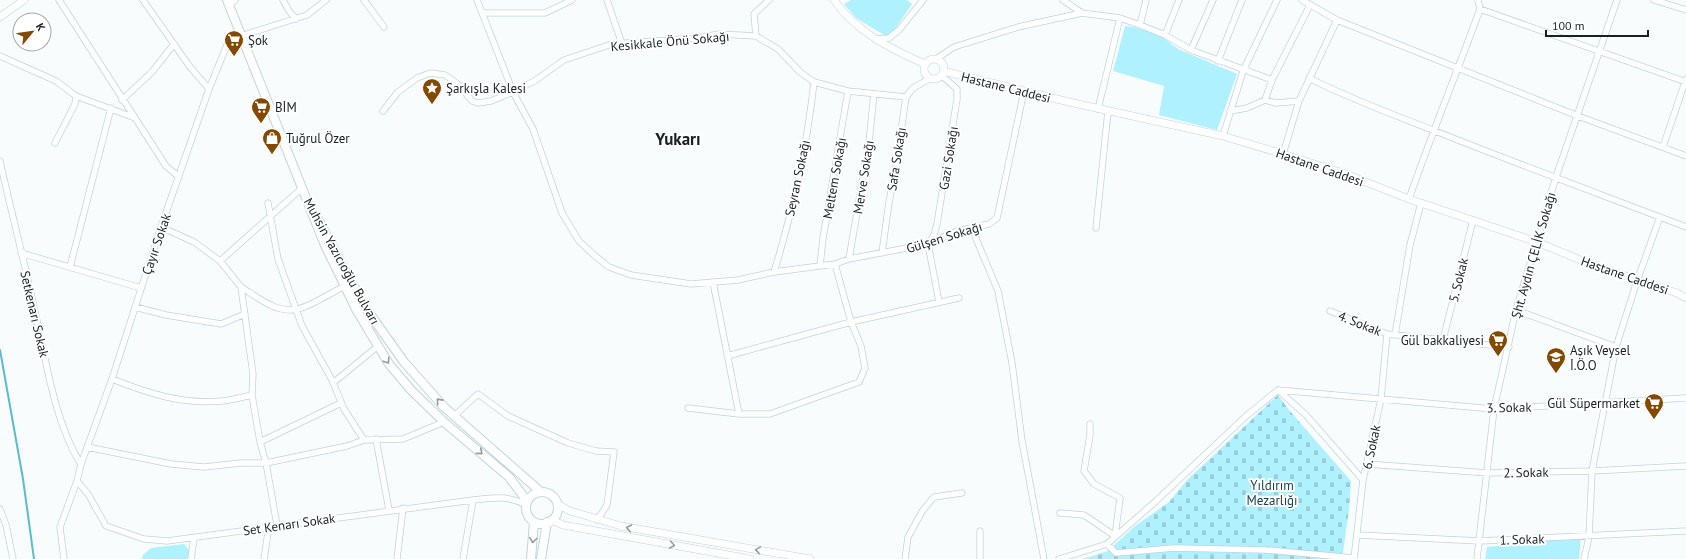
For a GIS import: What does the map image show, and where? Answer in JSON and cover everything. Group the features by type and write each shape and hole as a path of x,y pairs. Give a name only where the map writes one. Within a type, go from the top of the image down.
{"main road":[{"path":"230,2 240,32 301,189"},
{"name":"Muhsin Yazıcıoğlu Bulvarı","path":"301,189 324,243 357,311 389,364 411,390 444,422 509,477 527,503"},
{"name":"Muhsin Yazıcıoğlu Bulvarı","path":"301,189 365,307 404,362 454,416 541,492"},
{"path":"542,559 549,521 556,513 557,504 553,497 541,492 533,494 527,503 528,516 534,522 549,521"},
{"path":"531,559 534,522"}],"street":[{"path":"0,17 24,0"},
{"path":"59,0 122,100 166,166 180,177"},
{"path":"143,0 174,44 209,89"},
{"path":"283,0 289,11 296,19"},
{"path":"240,32 307,15 326,0"},
{"path":"364,0 384,27"},
{"name":"Gülşen Sokağı","path":"477,0 513,92 533,129 562,213 579,241 594,255 609,267 631,275 691,284 738,280 774,272 835,264 928,244 957,231 972,229 989,224 998,218 1024,91"},
{"path":"483,13 545,13 572,0"},
{"path":"607,0 622,44"},
{"path":"768,0 754,14 756,36 778,50 800,72 814,82 848,90 906,97 914,88 931,78 936,78 942,73 943,65 936,59"},
{"path":"834,0 853,22 874,39 925,64"},
{"path":"874,39 889,38 899,30 923,0"},
{"path":"1062,0 1082,13"},
{"path":"1140,24 1146,0"},
{"path":"1165,35 1179,0"},
{"path":"1191,50 1213,0"},
{"path":"1218,61 1242,0"},
{"path":"1222,136 1243,71 1277,0"},
{"path":"1302,0 1337,20 1578,116 1686,156"},
{"path":"1409,199 1433,130 1459,69 1480,9 1478,0"},
{"name":"Şht. Aydın ÇELİK Sokağı","path":"1477,559 1488,473 1494,409 1516,310 1556,177 1578,116 1598,51 1616,0"},
{"path":"1654,0 1686,10"},
{"path":"1265,100 1272,80 1310,5"},
{"path":"1480,9 1686,81 1663,147"},
{"path":"925,64 930,60 936,59 954,47 1018,27 1082,13 1120,18 1140,24 1165,35 1191,50 1243,71 1272,80"},
{"path":"1098,109 1120,18"},
{"path":"1283,154 1299,100 1337,20"},
{"name":"Çayır Sokak","path":"64,559 60,527 77,481 81,464 112,379 161,227 180,177 209,89 229,40 240,32"},
{"name":"Kesikkale Önü Sokağı","path":"383,111 398,92 417,78 430,73 445,75 459,84 472,101 478,103 491,101 513,92 536,80 564,60 612,44 697,38 719,34 756,36"},
{"path":"122,100 152,72 174,44"},
{"path":"0,56 56,81 76,96 135,118"},
{"path":"925,64 926,74 931,78"},
{"name":"Hastane Caddesi","path":"942,73 1222,136 1283,154 1343,173 1409,199 1537,242 1590,264 1677,293 1686,298"},
{"name":"Gazi Sokağı","path":"928,244 934,235 937,224 957,99 956,89 942,73"},
{"path":"1310,78 1343,96 1556,177 1589,192 1686,227"},
{"name":"Seyran Sokağı","path":"774,272 798,182 812,106 814,82"},
{"name":"Meltem Sokağı","path":"820,266 823,238 837,164 848,90"},
{"name":"Merve Sokağı","path":"849,260 869,142 874,94"},
{"path":"54,143 75,104 76,96"},
{"name":"Safa Sokağı","path":"882,253 906,97"},
{"path":"1230,111 1247,108 1265,100 1276,103 1299,100"},
{"path":"70,267 111,108"},
{"path":"1096,228 1108,111"},
{"name":"Setkenarı Sokak","path":"0,161 61,420 73,452 81,464"},
{"path":"220,261 301,189"},
{"path":"268,203 269,216 278,259 302,326 333,382 341,403 364,440"},
{"path":"1395,335 1410,245 1421,203"},
{"path":"1584,559 1589,537 1592,471 1616,347 1637,280 1660,217"},
{"name":"5. Sokak","path":"1443,340 1473,220"},
{"path":"161,227 194,242 220,261 241,287 262,301 280,309 297,310 345,286"},
{"path":"972,229 998,291 1012,364 1022,441 1044,559"},
{"path":"928,244 939,302"},
{"path":"21,253 141,288"},
{"path":"688,408 739,414 770,414 859,382 865,368 861,346 852,322 835,264"},
{"path":"713,282 739,414"},
{"path":"241,287 253,374 252,395 277,525"},
{"path":"728,356 852,322 959,298"},
{"path":"135,307 166,315 221,324 245,314"},
{"path":"1516,310 1616,347"},
{"name":"4. Sokak","path":"1330,311 1387,334 1508,347"},
{"name":"6. Sokak","path":"1354,559 1364,480 1381,399 1387,334"},
{"path":"333,382 378,346"},
{"path":"112,379 142,392 182,401 222,401 252,395"},
{"path":"1059,559 1107,544 1155,502 1245,417 1278,390 1306,415 1364,480"},
{"name":"3. Sokak","path":"1278,390 1494,409 1604,404 1686,398"},
{"path":"454,416 478,394 508,416 568,443 596,451 614,452 607,505 597,520"},
{"path":"260,442 341,403"},
{"path":"87,447 170,464 204,467 241,463 266,464 347,446 364,440 403,439 444,422"},
{"path":"1090,424 1090,435 1084,471 1094,484 1120,498 1115,536"},
{"path":"376,439 389,510"},
{"name":"2. Sokak","path":"1367,464 1488,473 1592,471 1686,466"},
{"name":"Set Kenarı Sokak","path":"77,481 88,494 106,526 144,539 167,541 403,508 473,500 502,497 516,499 527,503"},
{"path":"905,559 908,538 934,497 962,493"},
{"path":"464,559 473,500"},
{"path":"557,504 570,512 597,520 688,539 810,559"},
{"path":"397,559 403,508"},
{"path":"0,513 6,525 13,559"},
{"path":"1060,513 1084,515 1115,536"},
{"path":"549,521 563,525 750,559"},
{"path":"264,559 269,526"},
{"name":"1. Sokak","path":"1357,535 1480,541 1589,537 1686,531"},
{"path":"980,532 980,559"},
{"path":"191,559 194,538"},
{"path":"1107,544 1116,553 1174,548 1266,550 1354,559"}],"green space":[{"path":"851,0 907,0 912,4 889,38 856,18 844,4"},
{"path":"1125,26 1134,27 1160,35 1178,49 1237,74 1217,130 1159,115 1164,86 1113,71"},
{"name":"Yıldırım Mezarlığı","path":"1278,395 1289,410 1351,481 1349,510 1342,559 1083,559 1108,551 1135,526 1169,502 1187,480"},
{"path":"1581,537 1579,559 1485,559 1487,547"},
{"path":"184,544 189,550 188,559 142,559 143,555 151,548"}],"waterway":[{"path":"0,350 23,479 34,559"}],"place":[{"name":"Şok","path":"234,57"},
{"name":"Şarkışla Kalesi","path":"432,105"},
{"name":"BİM","path":"261,124"},
{"name":"Tuğrul Özer","path":"272,155"},
{"name":"Gül bakkaliyesi","path":"1498,357"},
{"name":"Aşık Veysel İ.Ö.O","path":"1556,374"},
{"name":"Gül Süpermarket","path":"1654,420"}],"district":[{"name":"Yukarı","path":"678,139"}]}
